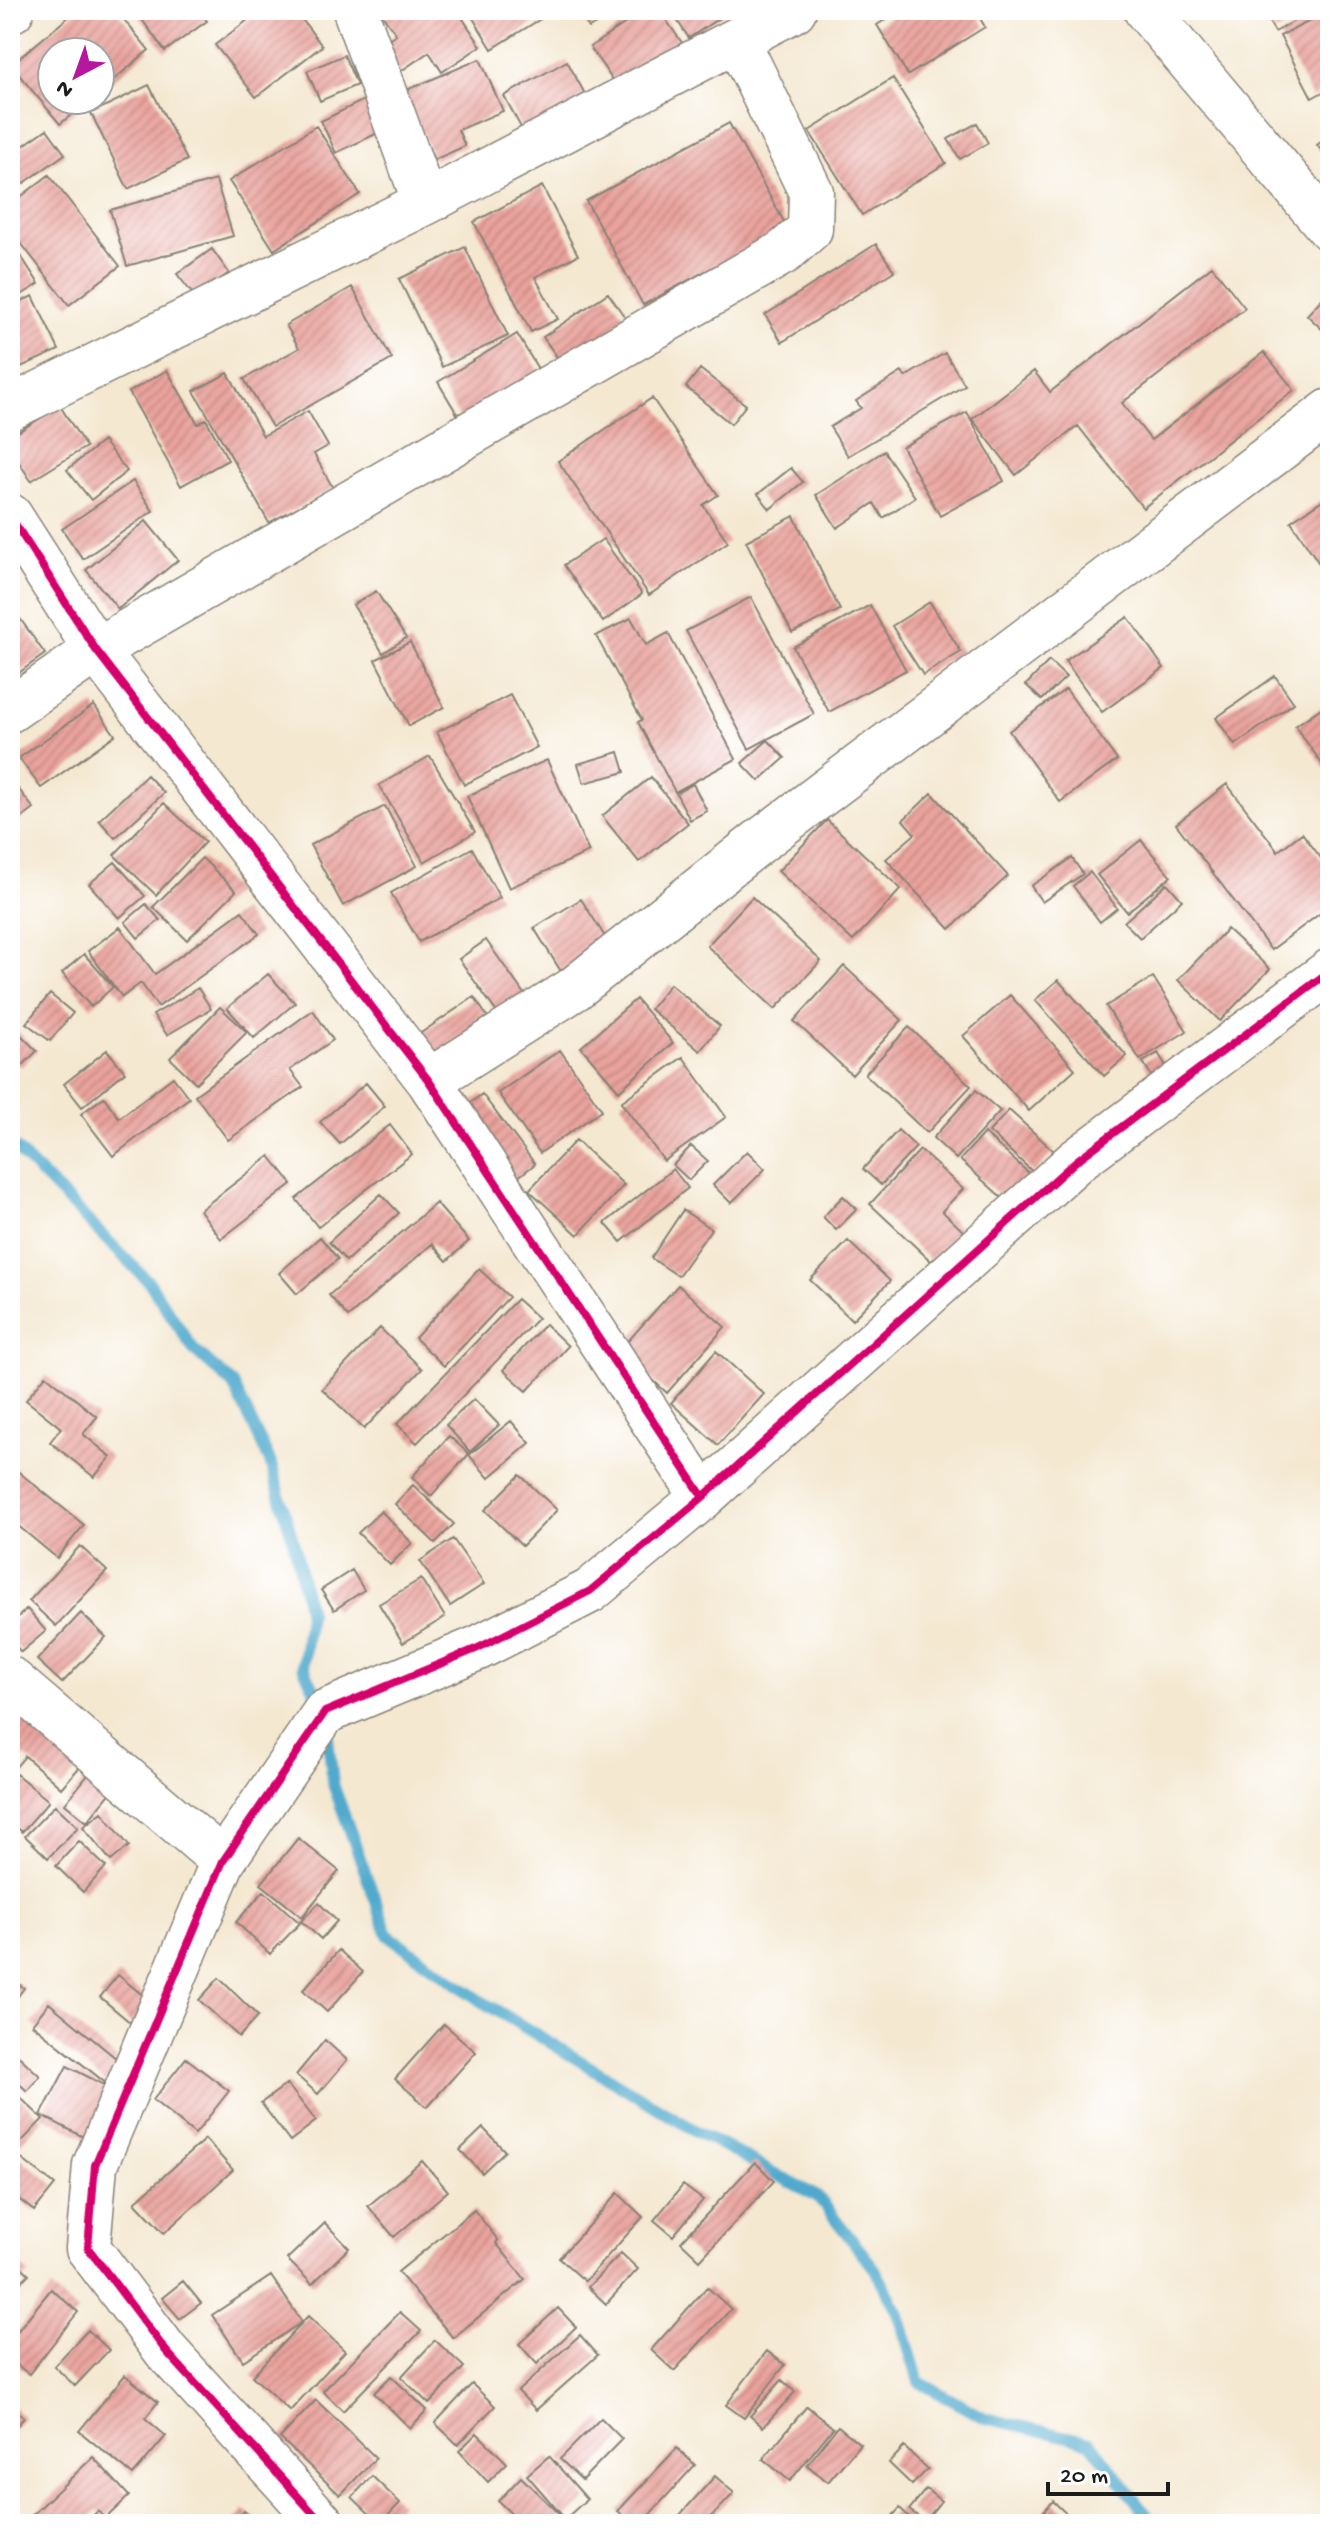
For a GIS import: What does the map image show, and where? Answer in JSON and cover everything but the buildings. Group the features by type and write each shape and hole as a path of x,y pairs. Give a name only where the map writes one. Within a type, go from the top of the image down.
{"street":[{"path":"355,10 425,203"},
{"path":"10,408 425,203 794,10"},
{"path":"1146,10 1330,229"},
{"path":"10,710 96,650 784,252 810,229 811,192 737,40"},
{"path":"429,1081 574,989 760,841 1330,411"},
{"path":"10,516 96,650 429,1081 703,1497"},
{"path":"323,2524 166,2351 88,2248 95,2165 223,1861 325,1712 478,1648 590,1591 703,1497 1076,1161 1330,971"},
{"path":"10,1679 223,1861"}],"waterway":[{"path":"10,1143 149,1282 194,1350 233,1384 270,1461 296,1551 309,1614 303,1666 323,1707"},
{"path":"327,1728 333,1784 388,1935 481,2001 701,2134 818,2197 875,2269 898,2312 919,2382 985,2418 1090,2442 1154,2524"}],"cycle path":[{"path":"10,516 96,650 429,1081 703,1497"},
{"path":"323,2524 166,2351 88,2248 95,2165 223,1861 325,1712 478,1648 590,1591 703,1497 1076,1161 1330,971"}]}
